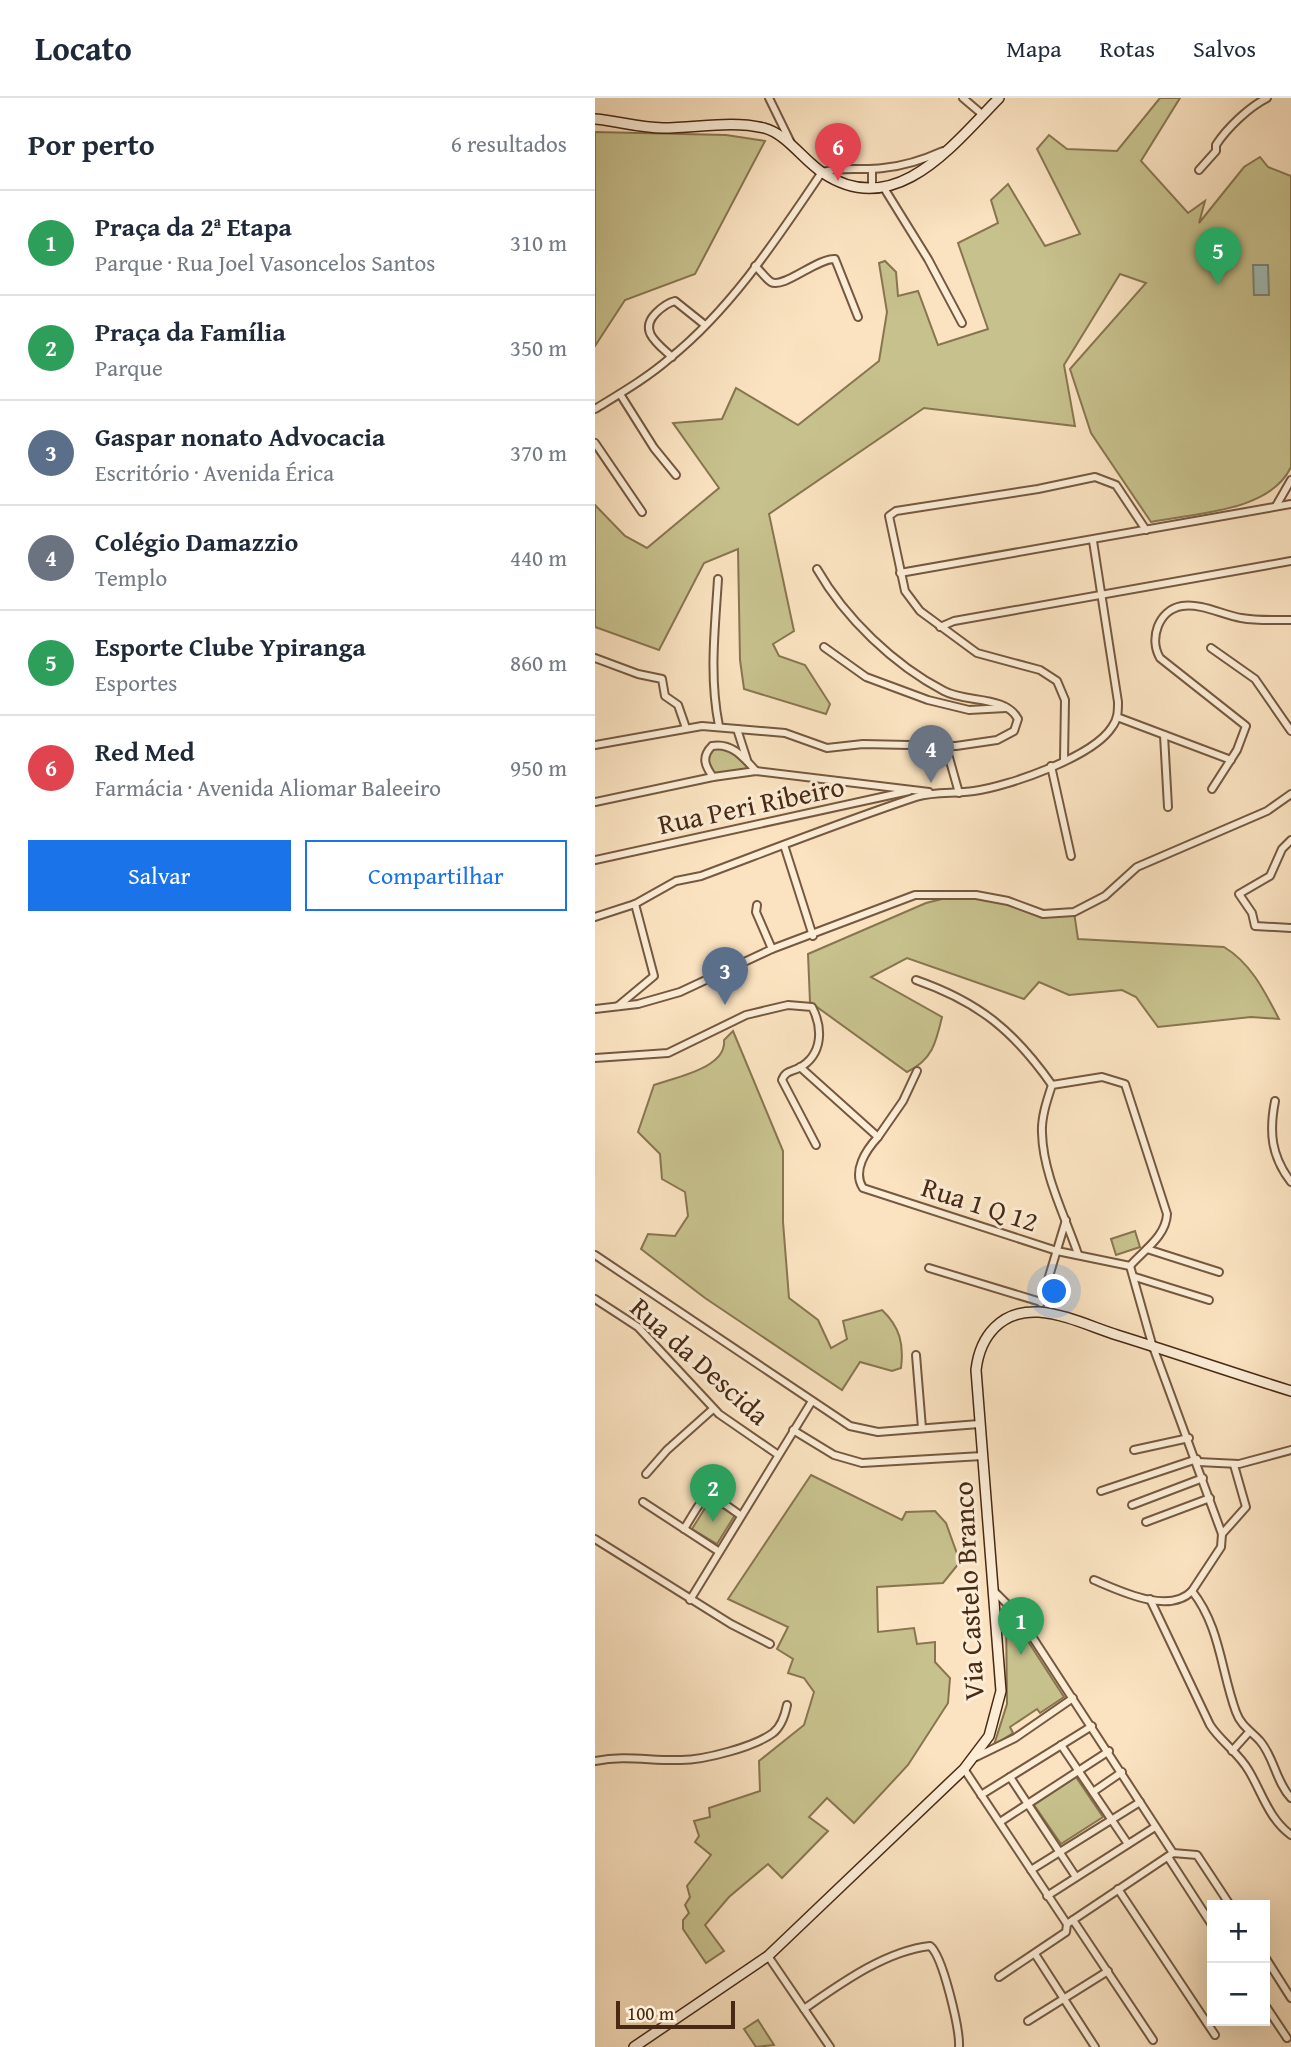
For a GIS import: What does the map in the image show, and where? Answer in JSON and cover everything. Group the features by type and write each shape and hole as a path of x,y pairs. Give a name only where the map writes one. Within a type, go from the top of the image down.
{"main road":[{"path":"595,119 662,128 748,125 768,129 822,172 844,184 887,192 925,169 949,149 999,98"},
{"name":"Via Castelo Branco","path":"634,2047 646,2044 768,1956 976,1757 992,1729 999,1705 996,1593 976,1370 982,1342 997,1324 1040,1307 1291,1391"}],"street":[{"path":"769,98 791,145"},
{"path":"963,98 983,114"},
{"path":"1199,170 1216,151 1216,145 1228,130 1240,121 1248,110 1267,98"},
{"path":"595,409 673,357 705,325 755,265 822,172 845,166 872,169 916,163 949,149"},
{"path":"872,169 872,188"},
{"path":"887,192 929,259 962,323"},
{"path":"755,265 772,282 780,283 821,262 835,259 858,317"},
{"path":"673,357 649,334 648,325 655,314 675,301 705,325"},
{"path":"620,394 654,448 676,475"},
{"path":"595,443 642,512"},
{"path":"1064,760 1065,700 1057,681 1040,670 977,653 940,627 908,597 900,573 889,520 890,513 1095,477 1116,485 1146,530"},
{"path":"1276,506 1291,480"},
{"path":"900,573 1291,504"},
{"path":"595,802 713,777 756,771 930,793 959,793 993,786 1051,765 1097,743 1118,717 1118,702 1093,541"},
{"path":"940,627 954,621 1291,561"},
{"path":"595,745 686,728 719,726 785,733 820,747 863,744 946,747 986,742 1010,735 1018,719 1008,708 956,696 925,679 845,614 817,569"},
{"path":"718,579 713,671 719,726"},
{"path":"1213,789 1245,734 1244,722 1160,658 1154,644 1158,626 1169,612 1182,606 1250,620 1291,620"},
{"path":"824,647 866,677 927,700 969,710 1008,708"},
{"path":"1210,648 1255,680 1291,731"},
{"path":"595,658 638,674 662,679 665,696 678,705 686,728"},
{"path":"1118,717 1231,760"},
{"path":"737,729 747,761"},
{"path":"1164,735 1168,807"},
{"path":"713,777 705,764 705,757 712,746 729,747 756,771"},
{"path":"946,747 959,793"},
{"path":"1051,765 1071,856"},
{"name":"Rua Peri Ribeiro","path":"595,860 915,790"},
{"path":"596,917 635,904 676,881 701,876 930,793"},
{"path":"595,1009 617,1007 680,992 772,949 813,936 905,898 927,894 994,897 1051,915 1073,912 1105,896 1137,867 1267,811 1291,794"},
{"path":"1291,840 1282,849 1270,876 1239,894 1252,913 1255,926 1291,928"},
{"path":"784,845 813,936"},
{"path":"617,1007 654,976 635,904"},
{"path":"757,905 756,912 772,949"},
{"path":"916,980 969,1002 996,1021 1020,1044 1052,1085 1042,1135 1078,1254"},
{"path":"595,1058 668,1053 746,1015 787,1005 812,1007 816,1016 819,1044 812,1057 785,1074 782,1080 793,1106 816,1145"},
{"path":"800,1067 878,1137 903,1101 917,1071"},
{"path":"1052,1085 1102,1077 1122,1081 1129,1096 1167,1214 1167,1223 1130,1266 1152,1344 1189,1438 1222,1534 1221,1547 1192,1591 1173,1602 1150,1599 1094,1580"},
{"path":"1275,1101 1271,1123 1272,1144 1277,1160 1291,1182"},
{"name":"Rua 1 Q 12","path":"878,1137 866,1151 858,1174 860,1185 870,1192 1057,1251 1130,1266"},
{"path":"929,1268 1040,1307 1066,1220"},
{"path":"1147,1249 1219,1272"},
{"path":"595,1255 812,1401 834,1419 865,1430 979,1424"},
{"path":"1135,1277 1209,1300"},
{"name":"Rua da Descida","path":"595,1299 638,1327 713,1409 777,1454"},
{"path":"916,1355 922,1428"},
{"path":"690,1600 777,1454 812,1401"},
{"path":"646,1474 667,1450 713,1409"},
{"path":"793,1430 834,1455 862,1463 982,1456"},
{"path":"1134,1450 1189,1438"},
{"path":"1101,1491 1197,1461 1234,1465 1291,1450"},
{"path":"1222,1534 1246,1507 1234,1465"},
{"path":"1132,1506 1203,1478"},
{"path":"684,1529 702,1500 708,1496 715,1497 740,1515"},
{"path":"1146,1522 1210,1498"},
{"path":"643,1502 718,1551"},
{"path":"595,1539 690,1600 770,1644"},
{"path":"1192,1591 1210,1620 1235,1711 1249,1732 1263,1746 1281,1785 1291,1798"},
{"path":"996,1593 1018,1615 1122,1772 1207,1917"},
{"path":"1150,1599 1191,1689 1221,1741 1250,1772 1273,1816 1291,1835"},
{"path":"976,1757 1003,1745 1073,1698"},
{"path":"595,1761 625,1757 680,1760 734,1748 773,1732 781,1724 787,1705"},
{"path":"981,1795 1092,1726"},
{"path":"1232,1751 1249,1732"},
{"path":"1061,1745 1128,1844"},
{"path":"1000,1822 1108,1751"},
{"path":"964,1769 1047,1896 1108,1971 1153,2040"},
{"path":"1093,1792 1122,1772"},
{"path":"1010,1777 1076,1877"},
{"path":"1031,1870 1140,1802"},
{"path":"1047,1896 1156,1826"},
{"path":"999,1977 1066,1932 1070,1922 1170,1855 1192,1853 1200,1859 1227,1900"},
{"path":"1118,1889 1215,2035"},
{"path":"804,2009 870,1968 925,1947 933,1947 957,2025 959,2047"},
{"path":"1035,1954 1092,2046"},
{"path":"768,1956 830,2047"},
{"path":"1268,1963 1291,1997"},
{"path":"1028,2021 1108,1971"},
{"path":"1270,2012 1287,2038"}],"shaded area":[{"path":"1160,98 1180,98 1141,161 1188,213 1205,201 1199,223 1244,167 1260,157 1268,167 1291,176 1291,467 1281,482 1249,502 1230,508 1151,522 1091,433 1070,369 1146,283 1120,274 1064,365 1075,426 924,408 769,514 794,631 773,644 779,656 805,665 830,704 826,714 744,689 740,660 738,549 704,563 659,650 595,627 595,505 625,536 647,548 719,488 673,423 722,419 736,388 798,425 879,361 887,312 879,263 885,261 896,272 898,296 918,291 938,345 988,329 958,243 998,223 991,200 1008,184 1045,246 1080,234 1037,149 1049,135 1067,149 1117,151"},
{"path":"595,132 726,135 765,141 695,274 625,300 595,346"},
{"path":"718,747 731,751 750,768 715,774 707,764 708,752"},
{"path":"950,897 1008,901 1043,914 1074,912 1078,939 1224,947 1250,970 1279,1019 1251,1017 1158,1027 1136,997 1122,990 1069,995 1039,982 1024,999 907,958 871,977 942,1017 932,1050 922,1062 907,1072 810,1002 808,954 926,903"},
{"path":"733,1031 783,1151 783,1222 789,1298 818,1320 831,1348 847,1339 843,1321 882,1310 897,1329 902,1351 901,1368 892,1371 860,1362 842,1390 705,1298 641,1249 648,1234 675,1236 688,1216 685,1192 662,1179 660,1154 638,1132 654,1085 687,1075 709,1064 723,1050 724,1040"},
{"path":"1135,1231 1140,1247 1116,1255 1111,1239"},
{"path":"811,1475 902,1520 906,1512 935,1511 946,1523 960,1562 943,1583 877,1587 878,1632 914,1628 917,1644 935,1642 935,1662 950,1678 948,1703 908,1765 854,1823 827,1798 809,1817 828,1831 782,1878 768,1864 729,1897 705,1925 724,1951 706,1963 683,1929 683,1920 689,1913 685,1905 690,1897 687,1886 711,1855 695,1842 699,1836 694,1821 710,1817 709,1808 760,1791 759,1761 804,1725 814,1692 804,1678 788,1673 793,1659 777,1649 788,1627 728,1599"},
{"path":"710,1500 735,1515 717,1544 692,1529"},
{"path":"1006,1613 1011,1615 1064,1697 1040,1713 1037,1709 1010,1727 1013,1733 994,1745 1007,1704"},
{"path":"1076,1777 1103,1817 1061,1844 1034,1805"},
{"path":"758,2020 774,2045 756,2047 744,2029"}],"water":[{"path":"1253,265 1268,265 1269,295 1254,295"}],"place":[{"name":"Red Med","path":"838,181"},
{"name":"Esporte Clube Ypiranga","path":"1218,285"},
{"name":"Colégio Damazzio","path":"931,783"},
{"name":"Gaspar nonato Advocacia","path":"725,1005"},
{"name":"Praça da Família","path":"713,1522"},
{"name":"Praça da 2ª Etapa","path":"1021,1655"}]}
